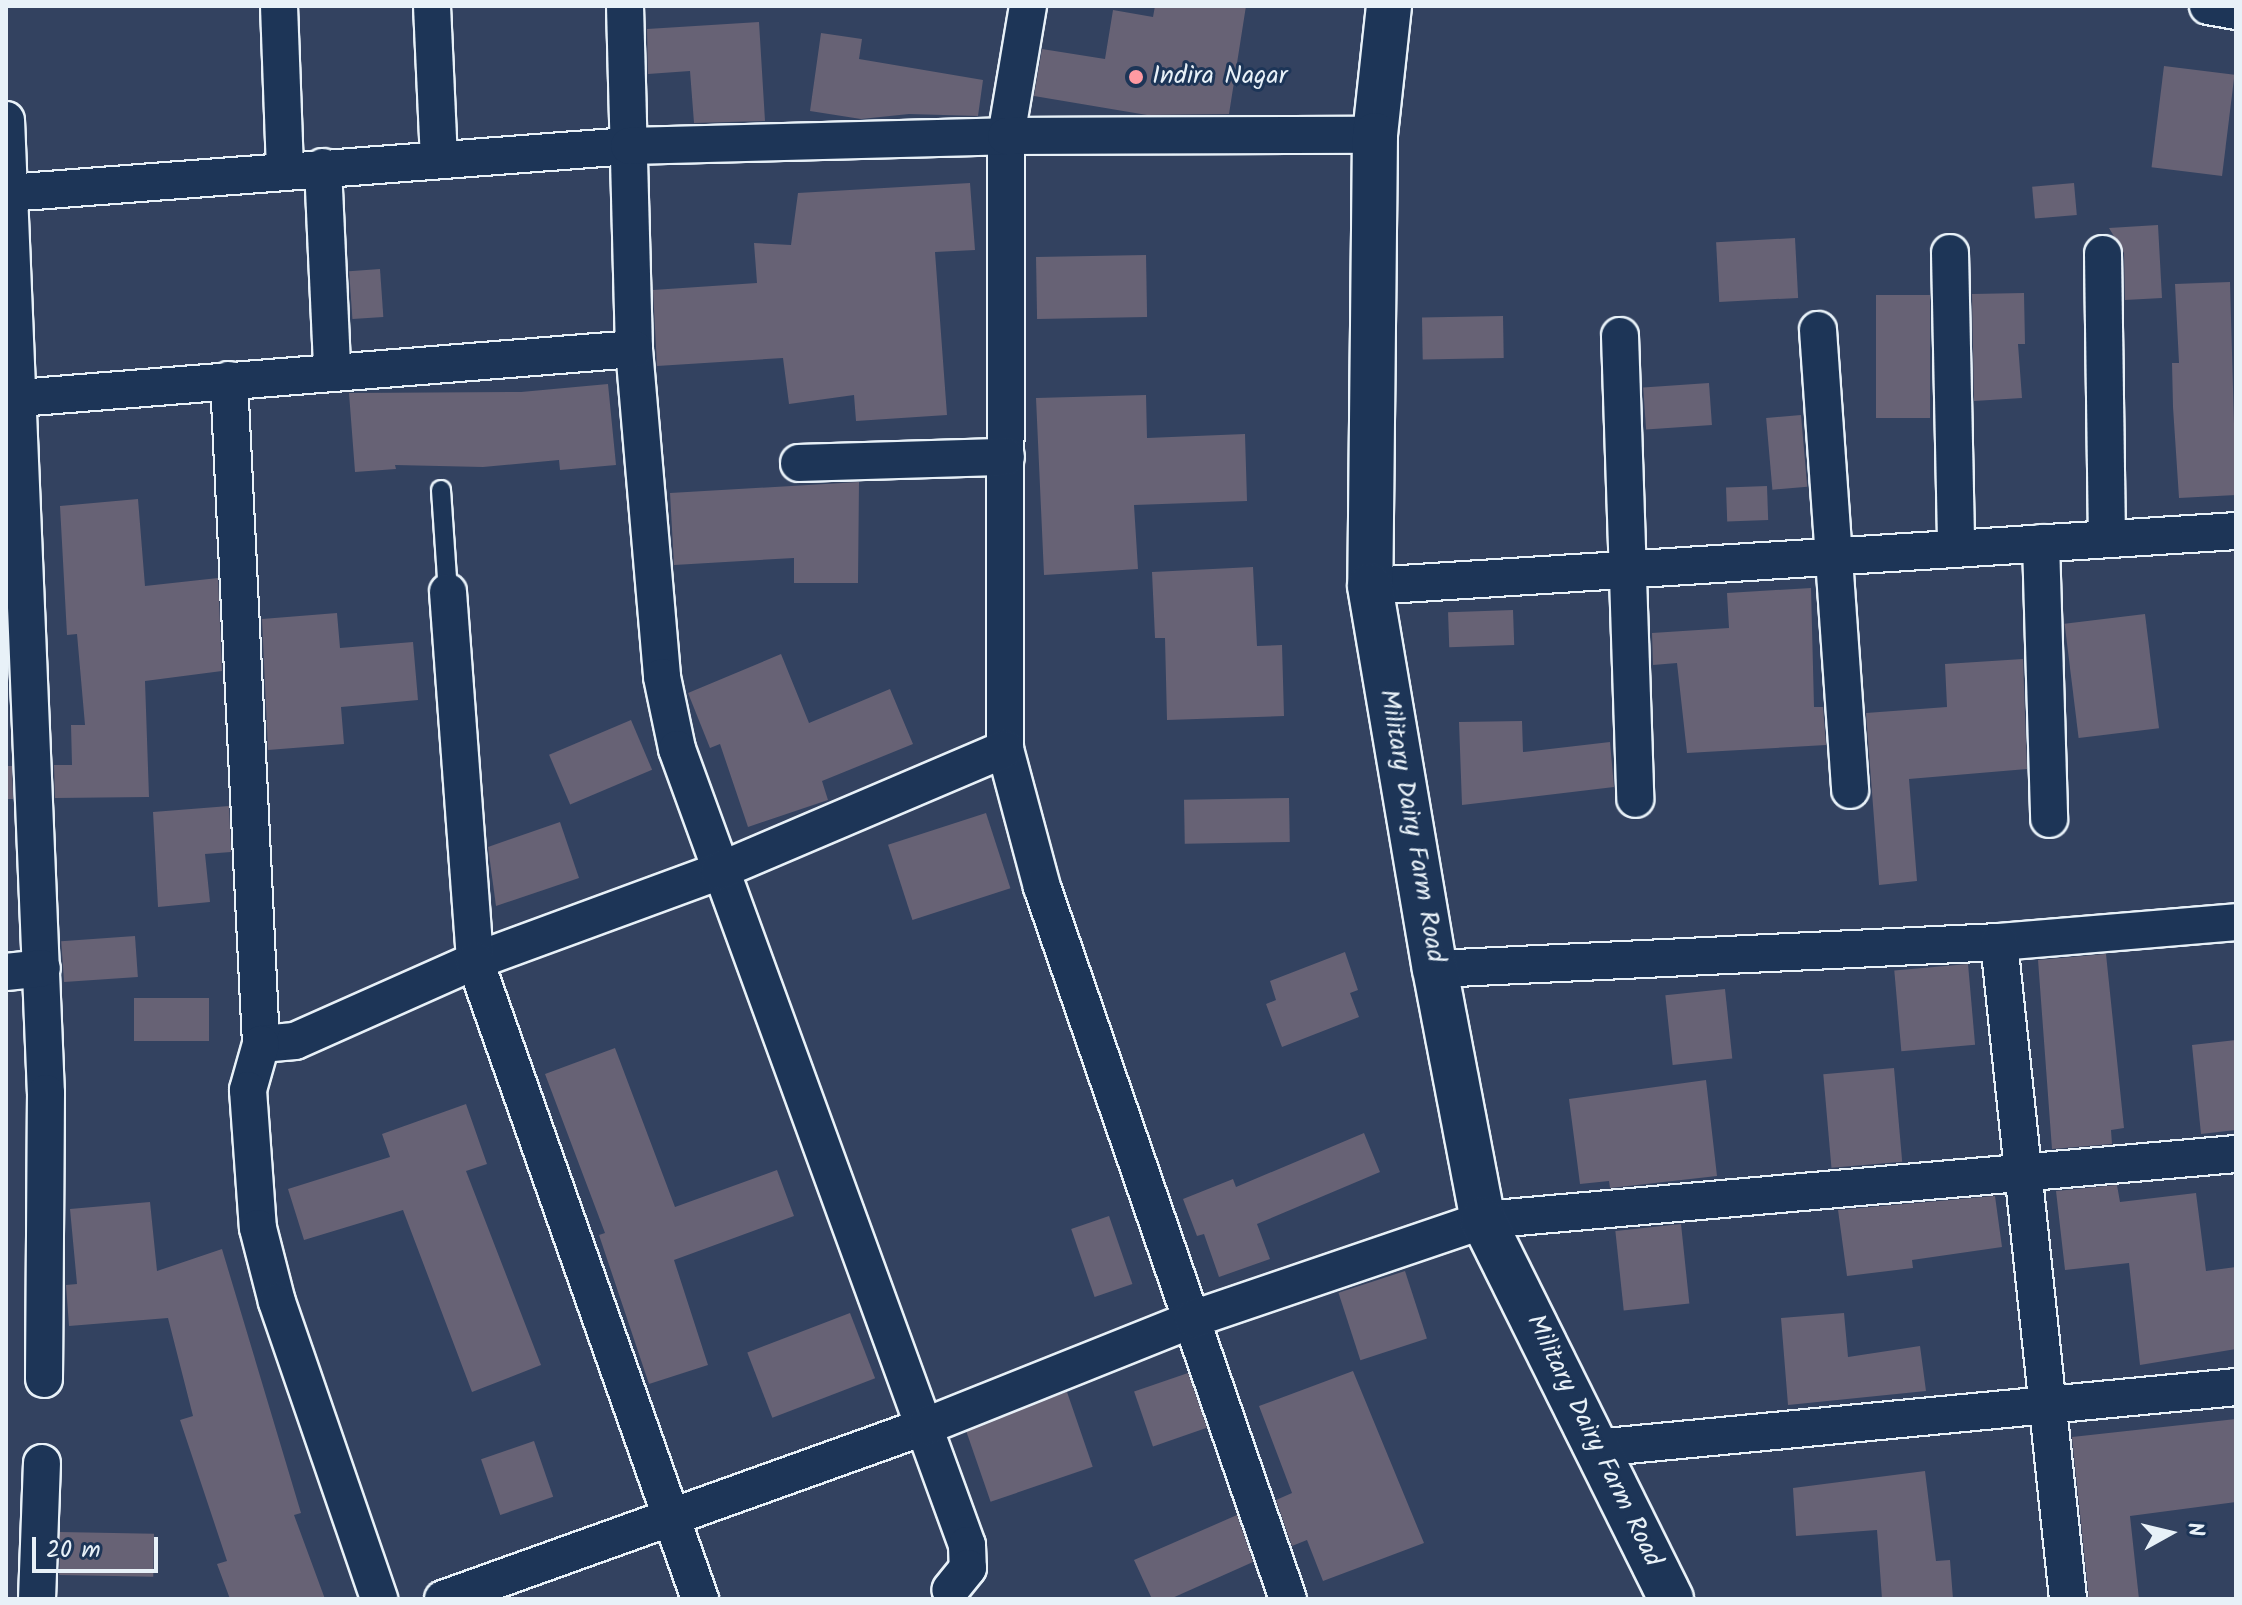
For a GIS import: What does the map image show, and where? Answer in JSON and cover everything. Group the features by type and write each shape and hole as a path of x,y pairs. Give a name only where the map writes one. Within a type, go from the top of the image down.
{"main road":[{"name":"Military Dairy Farm Road","path":"1389,6 1375,135 1370,586 1435,969 1483,1220 1671,1599"}],"street":[{"path":"279,6 285,170"},
{"path":"432,6 439,158"},
{"path":"625,6 634,349 662,677 677,749 719,871 926,1426 967,1545 968,1568 950,1590"},
{"path":"1028,6 1006,136 1005,749 1042,887 1288,1599"},
{"path":"2208,6 2236,11"},
{"path":"6,120 12,398 42,968 44,1379"},
{"path":"8,193 629,146 1006,136 1375,135"},
{"path":"323,167 332,369"},
{"path":"1950,253 1956,549"},
{"path":"2103,254 2107,539"},
{"path":"1818,330 1850,790"},
{"path":"1620,336 1635,799"},
{"path":"12,398 332,369 634,349"},
{"path":"229,380 261,1044 248,1090 258,1228 277,1302 379,1599"},
{"path":"799,463 1006,457"},
{"path":"1370,586 2236,531"},
{"path":"2041,543 2049,819"},
{"path":"448,592 475,961 674,1517 700,1599"},
{"path":"261,1044 295,1041 475,961 719,871 1005,749"},
{"path":"1435,969 1999,942 2236,922"},
{"path":"1999,942 2027,1171 2068,1599"},
{"path":"6,972 42,968"},
{"path":"443,1599 926,1426 1193,1319 1483,1220 2236,1154"},
{"path":"1596,1448 2051,1408 2236,1387"},
{"path":"37,1599 42,1463"}],"lane":[{"path":"441,490 448,592"}],"building":[{"name":"Indira Nagar","path":"1155,6 1246,6 1229,114 1147,115 1034,96 1042,49 1105,59 1113,10 1153,17"},
{"path":"759,22 765,121 694,123 690,71 648,74 647,29"},
{"path":"821,33 862,39 859,59 983,80 978,116 909,114 861,119 810,111"},
{"path":"2164,66 2234,75 2222,176 2152,167"},
{"path":"970,183 975,250 935,252 947,415 856,421 854,395 789,404 783,358 657,366 653,290 757,283 754,243 791,245 798,193"},
{"path":"2074,183 2077,215 2035,219 2032,187"},
{"path":"2158,225 2162,298 2125,300 2124,253 2109,228"},
{"path":"1795,238 1798,298 1719,302 1716,242"},
{"path":"1146,255 1147,317 1037,319 1036,257"},
{"path":"380,269 383,317 352,319 349,271"},
{"path":"2230,282 2236,495 2179,498 2172,363 2179,363 2175,284"},
{"path":"2024,293 2025,344 2018,344 2022,398 1974,401 1972,294"},
{"path":"1876,295 1930,295 1930,418 1876,418"},
{"path":"1503,316 1504,358 1423,359 1422,317"},
{"path":"1709,383 1712,425 1646,430 1643,388"},
{"path":"608,384 616,465 560,470 559,460 483,467 395,465 396,469 355,472 349,393 521,392"},
{"path":"1146,395 1147,438 1245,434 1247,501 1134,505 1138,569 1044,575 1036,398"},
{"path":"1801,415 1807,487 1772,490 1766,418"},
{"path":"859,482 858,583 794,583 794,558 674,565 670,493"},
{"path":"1767,486 1768,520 1727,521 1726,487"},
{"path":"138,499 145,586 218,578 222,671 145,681 149,797 55,798 54,765 72,765 71,725 85,725 77,634 67,635 60,506"},
{"path":"1253,567 1257,646 1282,645 1284,716 1167,720 1165,638 1155,638 1152,572"},
{"path":"1811,588 1814,707 1823,707 1826,745 1687,753 1677,663 1653,665 1652,633 1729,628 1727,593"},
{"path":"1513,610 1514,645 1449,647 1448,612"},
{"path":"337,613 340,648 413,642 418,700 341,707 344,744 268,750 262,619"},
{"path":"2145,614 2159,728 2079,738 2065,624"},
{"path":"781,654 809,723 890,689 913,744 822,781 828,800 748,827 720,744 710,748 688,693"},
{"path":"2023,659 2027,769 1909,779 1917,881 1879,885 1866,713 1947,707 1945,664"},
{"path":"631,720 652,770 570,804 549,755"},
{"path":"1522,721 1523,752 1610,742 1614,787 1462,805 1459,722"},
{"path":"6,766 12,766 13,799 6,799"},
{"path":"1289,798 1290,842 1185,844 1184,800"},
{"path":"229,806 231,852 205,854 210,902 158,907 153,812"},
{"path":"986,813 1010,888 912,920 888,845"},
{"path":"560,822 579,878 496,906 488,847"},
{"path":"135,936 138,977 64,982 61,941"},
{"path":"1345,952 1358,990 1350,993 1359,1017 1282,1047 1266,1004 1276,1000 1270,981"},
{"path":"2106,954 2124,1128 2111,1130 2112,1144 2052,1149 2038,960"},
{"path":"1968,964 1975,1045 1901,1051 1894,970"},
{"path":"1725,989 1732,1059 1673,1065 1665,995"},
{"path":"134,998 209,998 209,1041 134,1041"},
{"path":"2236,1040 2236,1130 2201,1134 2192,1045"},
{"path":"615,1048 675,1207 777,1170 794,1216 674,1260 708,1365 649,1384 599,1235 605,1233 545,1074"},
{"path":"1894,1068 1902,1162 1831,1168 1823,1074"},
{"path":"1706,1080 1717,1176 1610,1188 1609,1181 1580,1184 1569,1099"},
{"path":"466,1104 487,1164 466,1171 541,1365 472,1392 403,1210 304,1240 288,1189 390,1157 382,1134"},
{"path":"1364,1133 1380,1172 1257,1224 1270,1259 1219,1277 1204,1234 1197,1236 1183,1199 1233,1179 1236,1187"},
{"path":"2117,1185 2120,1202 2196,1193 2206,1271 2236,1267 2236,1349 2140,1365 2129,1263 2065,1270 2056,1191"},
{"path":"1995,1196 2002,1247 1912,1260 1913,1268 1847,1276 1838,1210"},
{"path":"150,1202 157,1271 222,1249 301,1513 294,1515 325,1599 230,1599 217,1564 227,1561 180,1420 193,1416 168,1318 69,1326 66,1285 77,1284 70,1209"},
{"path":"1109,1216 1132,1284 1095,1297 1071,1229"},
{"path":"1681,1224 1689,1304 1624,1310 1615,1231"},
{"path":"1405,1271 1427,1339 1360,1360 1338,1293"},
{"path":"850,1313 875,1378 772,1418 747,1352"},
{"path":"1844,1313 1848,1357 1920,1346 1926,1391 1788,1405 1781,1318"},
{"path":"1353,1371 1424,1543 1323,1581 1307,1540 1292,1546 1276,1500 1292,1493 1259,1406"},
{"path":"1188,1373 1207,1428 1153,1446 1134,1392"},
{"path":"1067,1392 1093,1467 991,1502 965,1427"},
{"path":"2236,1419 2236,1502 2130,1516 2139,1599 2089,1599 2072,1437"},
{"path":"534,1441 553,1497 500,1515 481,1459"},
{"path":"1925,1471 1936,1561 1950,1560 1953,1599 1882,1599 1877,1530 1796,1536 1793,1488"},
{"path":"1237,1515 1253,1562 1170,1599 1152,1599 1134,1560"},
{"path":"60,1532 154,1534 153,1577 59,1575"}],"place":[{"name":"Indira Nagar","path":"1136,77"}]}
